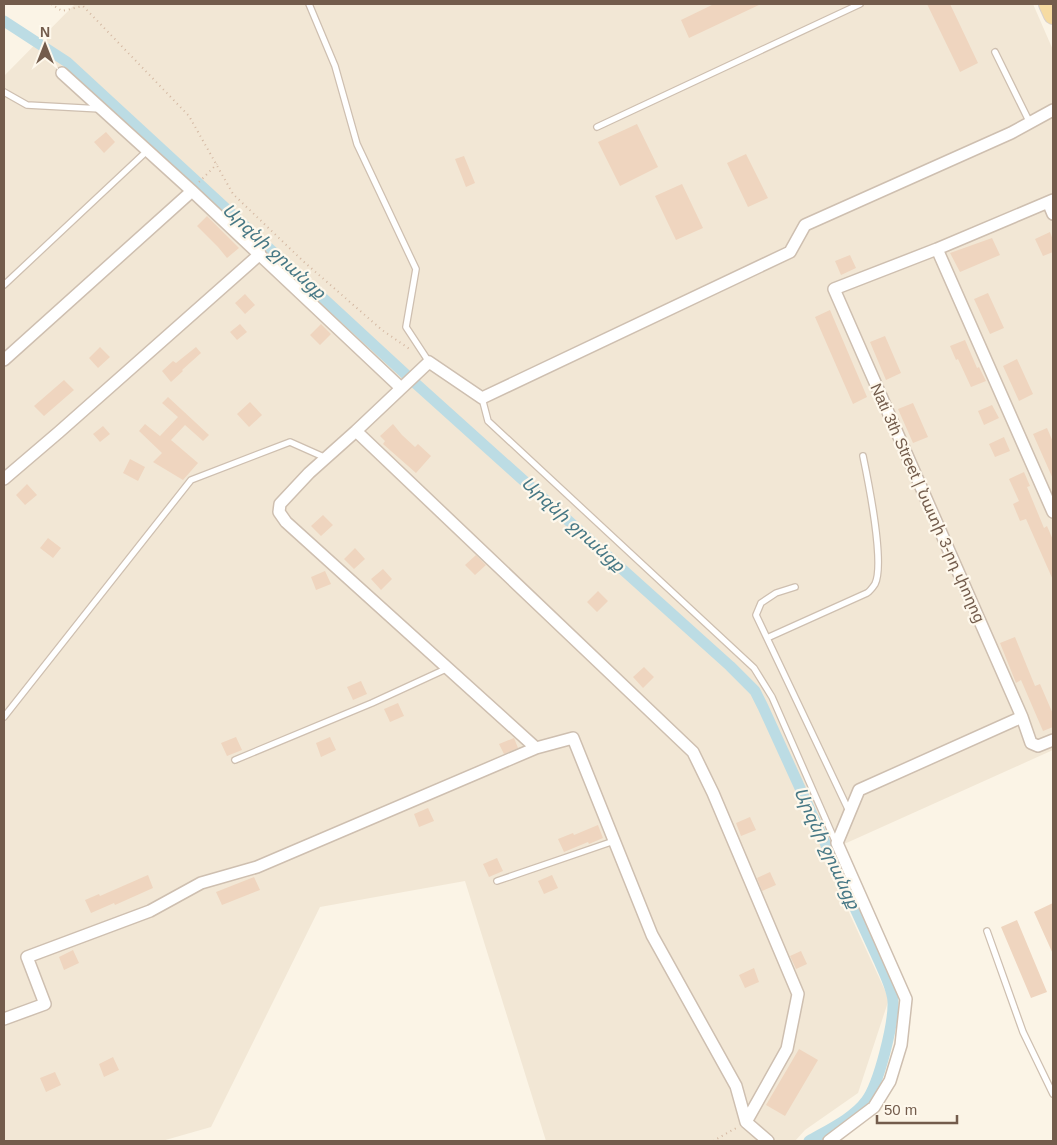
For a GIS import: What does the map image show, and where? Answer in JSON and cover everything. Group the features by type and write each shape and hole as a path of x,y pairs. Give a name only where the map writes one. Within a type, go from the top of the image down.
{"main road":[{"path":"1048,4 1053,15"}],"street":[{"path":"62,74 148,150 404,385"},
{"path":"536,748 286,522 279,512 280,504 309,473 429,362 482,398 790,252 805,225 1011,133 1053,110"},
{"path":"4,360 192,191"},
{"path":"1053,214 1050,201 937,249 1053,512"},
{"name":"Nati 3th Street | Նատի 3-րդ փողոց","path":"937,249 834,289 1022,717 1031,743 1038,746 1053,740"},
{"path":"4,479 260,254"},
{"path":"356,431 693,752 713,793 798,994 787,1049 746,1122"},
{"path":"829,1141 874,1106 890,1081 901,1045 906,999 836,843 849,811 859,790 1022,717"},
{"path":"4,1019 45,1004 26,956 150,911 201,883 257,867 536,748 573,738 652,936 736,1086 746,1122 768,1141"}],"lane":[{"path":"308,4 335,66 357,144 416,269 406,326 429,362"},
{"path":"598,126 860,4"},
{"path":"995,52 1030,123"},
{"path":"4,92 27,105 103,110"},
{"path":"4,285 148,150"},
{"path":"482,398 488,421 754,668 772,697 836,843"},
{"path":"4,716 191,480 290,442 326,458"},
{"path":"767,638 868,594 875,583 878,562 872,495 862,456"},
{"path":"795,587 776,594 761,603 756,616 849,811"},
{"path":"235,760 372,703 448,668"},
{"path":"497,881 614,841"},
{"path":"987,931 1023,1032 1053,1094"}],"path":[{"path":"51,4 62,11 83,6 189,116 218,164 233,194 303,261 382,330 429,362"},
{"path":"203,177 218,164"},
{"path":"713,1141 746,1122"}],"shaded area":[{"path":"75,4 1033,4 1053,50 1053,750 822,854 889,999 858,1093 805,1130 795,1141 546,1141 465,881 320,907 211,1127 162,1141 4,1141 4,76"}],"building":[{"path":"714,4 761,4 689,38 681,20"},
{"path":"927,4 950,4 978,63 960,72"},
{"path":"637,124 658,167 620,186 598,142"},
{"path":"106,132 115,142 104,153 94,142"},
{"path":"746,154 768,198 748,207 727,163"},
{"path":"464,156 475,183 466,187 455,159"},
{"path":"682,184 703,228 676,240 655,196"},
{"path":"207,216 239,248 227,258 197,226"},
{"path":"1050,232 1053,240 1053,252 1043,256 1035,239"},
{"path":"992,238 1000,255 960,272 950,253"},
{"path":"850,255 856,268 841,275 835,261"},
{"path":"988,293 1004,328 990,334 974,299"},
{"path":"245,294 255,305 245,314 235,303"},
{"path":"830,310 867,397 853,404 815,317"},
{"path":"240,324 247,332 237,340 230,332"},
{"path":"321,324 331,334 320,345 310,335"},
{"path":"885,336 901,373 886,380 870,342"},
{"path":"965,340 977,368 979,367 986,381 971,387 950,346"},
{"path":"100,347 110,357 98,368 89,358"},
{"path":"196,347 201,353 171,382 162,371 173,361 176,363"},
{"path":"1017,359 1033,394 1019,401 1003,366"},
{"path":"64,380 74,390 44,416 34,406"},
{"path":"168,397 209,435 203,441 185,425 171,440 198,463 183,480 153,462 162,453 139,431 145,424 160,436 178,417 162,403"},
{"path":"250,402 262,415 249,427 237,414"},
{"path":"913,403 928,437 913,443 898,409"},
{"path":"992,405 999,418 984,425 978,411"},
{"path":"393,424 415,447 418,444 431,456 416,473 383,444 385,441 380,436"},
{"path":"103,426 110,434 100,442 93,434"},
{"path":"1047,428 1053,442 1053,479 1033,434"},
{"path":"1004,437 1010,451 995,457 989,444"},
{"path":"130,459 145,467 138,481 123,473"},
{"path":"1024,472 1030,486 1027,487 1044,528 1047,526 1053,540 1053,580 1026,519 1020,521 1013,504 1019,501 1009,479"},
{"path":"27,484 37,495 25,505 16,495"},
{"path":"323,515 333,525 321,536 311,526"},
{"path":"48,538 61,548 53,558 40,548"},
{"path":"355,548 365,559 354,569 344,559"},
{"path":"476,555 486,565 475,575 465,565"},
{"path":"383,569 392,579 381,590 371,579"},
{"path":"325,571 331,584 316,590 311,577"},
{"path":"598,591 608,601 597,612 587,602"},
{"path":"1015,637 1035,686 1040,684 1053,714 1053,727 1043,731 1021,680 1016,683 1000,643"},
{"path":"644,667 654,677 643,688 633,677"},
{"path":"361,681 367,694 353,700 347,687"},
{"path":"398,703 404,716 390,722 384,709"},
{"path":"236,737 242,750 227,756 221,743"},
{"path":"330,737 336,750 321,757 316,743"},
{"path":"514,738 518,748 504,754 499,744"},
{"path":"428,808 434,821 419,827 414,814"},
{"path":"750,817 756,830 741,836 736,823"},
{"path":"598,825 603,838 564,852 558,839 573,833 574,835"},
{"path":"497,858 503,871 489,877 483,864"},
{"path":"770,872 776,885 762,891 757,878"},
{"path":"148,875 153,888 115,905 114,903 91,913 85,900 99,894 100,896"},
{"path":"552,875 558,888 544,894 538,881"},
{"path":"254,877 260,890 222,905 216,892"},
{"path":"1053,903 1053,954 1034,912"},
{"path":"1017,920 1047,992 1031,998 1001,927"},
{"path":"73,950 79,963 64,970 59,957"},
{"path":"801,951 807,964 796,969 790,956"},
{"path":"754,968 759,982 745,988 739,975"},
{"path":"799,1049 818,1060 785,1116 766,1105"},
{"path":"113,1057 119,1070 104,1077 99,1064"},
{"path":"55,1072 61,1085 46,1092 40,1078"}],"waterway":[{"name":"Արզնի ջրանցք","path":"4,21 67,62 414,382 730,666 755,691 879,961 893,1001 893,1011 885,1053 871,1093 854,1113 809,1141"}]}
